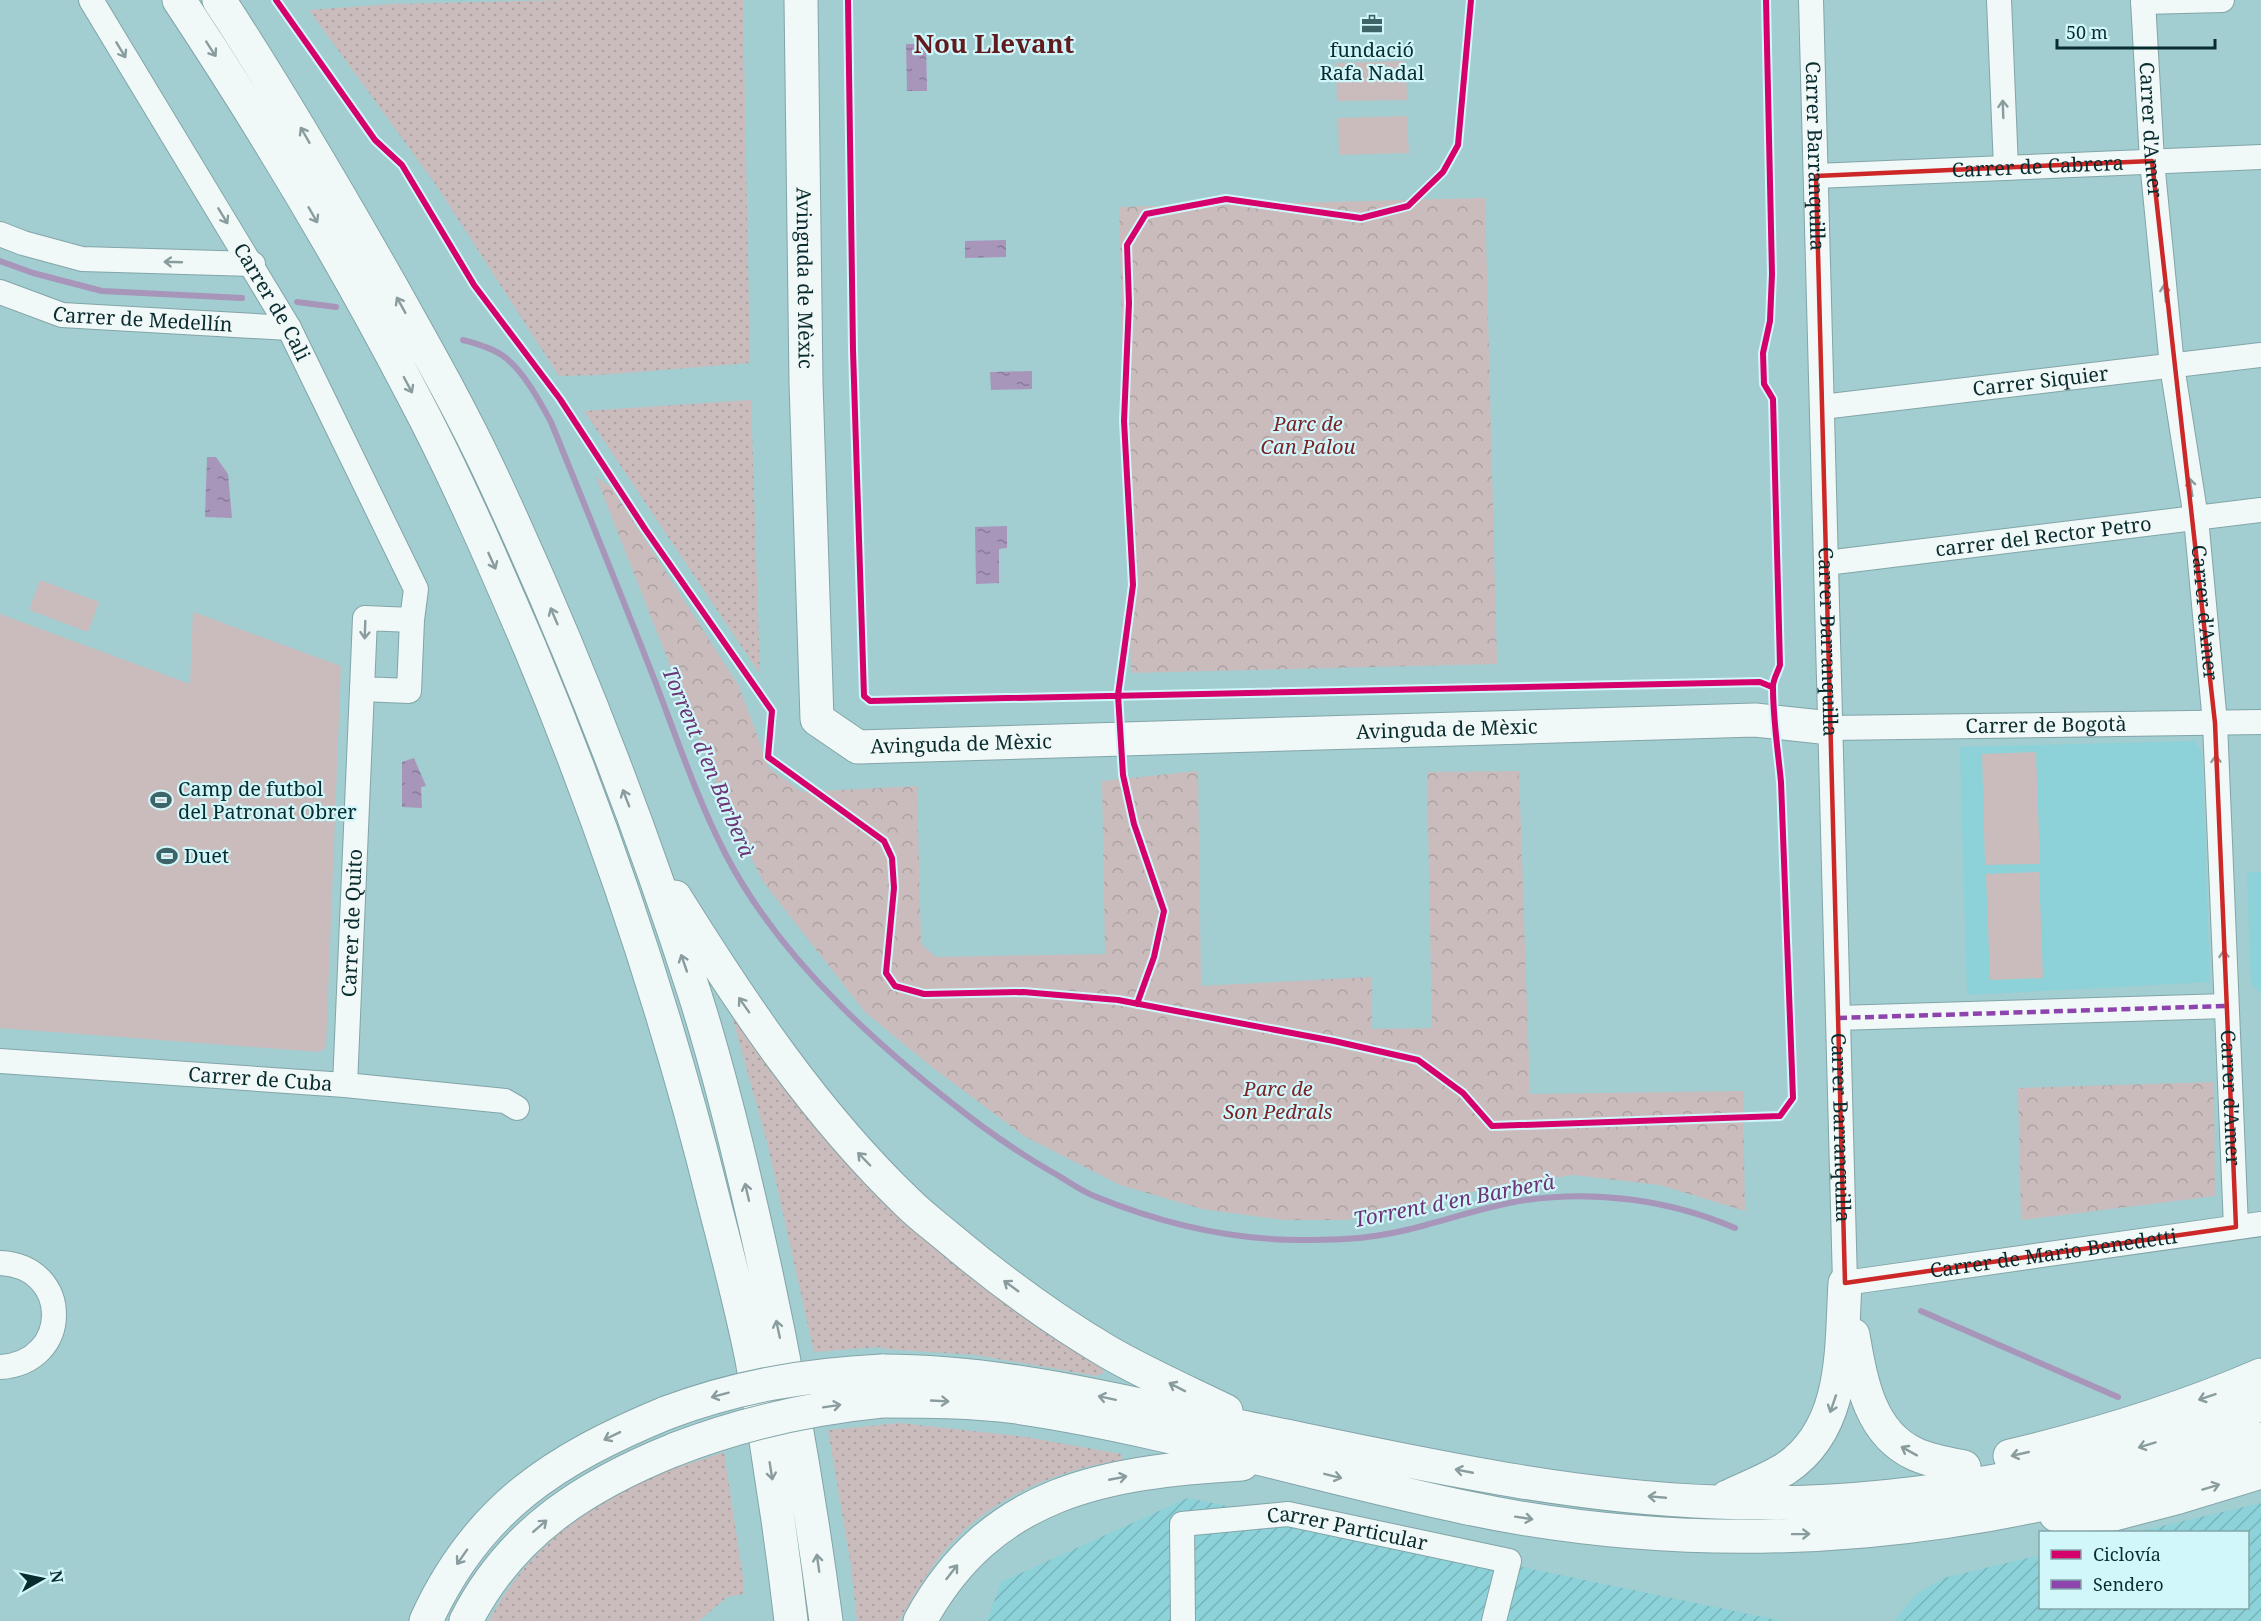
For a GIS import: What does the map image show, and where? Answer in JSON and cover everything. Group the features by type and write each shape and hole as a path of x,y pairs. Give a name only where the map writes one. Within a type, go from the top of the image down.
{"main road":[{"path":"179,0 281,160 413,395 504,587 591,803 666,1023 697,1132 726,1249 751,1358 772,1476 791,1621"},
{"path":"219,0 293,114 342,199 437,369 488,468 567,649 646,852 695,996 724,1097 747,1190 783,1353 804,1471 826,1621"},
{"name":"Avinguda de Mèxic","path":"801,0 806,383 817,719 858,747 1755,720 1830,728"},
{"path":"646,852 745,1006 802,1085 855,1150 909,1205 977,1261 1041,1308 1109,1352 1272,1447 1556,1487 1715,1502 1843,1500 1956,1488 2069,1466 2178,1435 2261,1404"},
{"path":"1715,1502 1767,1479 1787,1467 1803,1453 1823,1425 1836,1394 1845,1283"},
{"path":"1845,1283 1859,1368 1870,1407 1878,1423 1889,1437 1909,1452 1930,1460 1964,1467"},
{"path":"466,1621 485,1587 502,1565 540,1525 561,1508 605,1481 710,1436 783,1416 839,1405 882,1386 929,1371 1033,1384 1272,1447 1465,1508 1592,1528 1649,1533 1743,1537 1843,1533 1946,1523 2101,1491 2153,1477 2261,1439"},
{"path":"426,1621 442,1587 484,1527 529,1485 588,1448 666,1413 714,1396 767,1383 837,1374 882,1386"},
{"path":"1843,1500 2102,1432 2216,1394 2261,1375"},
{"path":"920,1621 937,1593 970,1551 1013,1518 1060,1494 1094,1483 1132,1475 1216,1466 1272,1447"},
{"path":"1985,1516 2114,1514 2261,1472"}],"street":[{"name":"Carrer de Cali","path":"91,0 253,264 289,328 416,589 412,620"},
{"name":"Carrer Barranquilla","path":"1811,0 1845,1283"},
{"path":"1999,0 2006,168"},
{"path":"2143,1 2222,0"},
{"name":"Carrer d'Amer","path":"2143,1 2152,161 2172,366 2196,518 2214,723 2236,1227"},
{"name":"Carrer de Cabrera","path":"1816,176 2261,157"},
{"path":"0,234 23,243 82,259 253,264"},
{"name":"Carrer de Medellín","path":"0,292 62,315 289,328"},
{"name":"Carrer Siquier","path":"1822,407 2261,355"},
{"name":"carrer del Rector Petro","path":"1826,562 2261,510"},
{"name":"Carrer de Quito","path":"345,1085 365,618 412,620"},
{"path":"362,689 410,691 412,620"},
{"name":"Carrer de Bogotà","path":"1830,728 2261,722"},
{"path":"1838,1018 2226,1006"},
{"name":"Carrer de Cuba","path":"0,1061 345,1085 506,1101 518,1108"},
{"name":"Carrer de Mario Benedetti","path":"1845,1283 2261,1224"},
{"path":"0,1263 14,1263 30,1270 44,1282 52,1298 55,1316 51,1334 42,1349 30,1360 14,1366 0,1367"},
{"name":"Carrer Particular","path":"1183,1621 1182,1524 1288,1514 1509,1561 1494,1621"}],"highlighted area":[{"path":"2152,161 2215,723 2236,1227 1845,1283 1816,176"}],"shaded area":[{"path":"2195,741 2202,753 2210,982 1967,995 1960,747"},
{"path":"2247,872 2261,872 2261,994 2251,984"},
{"path":"1188,1498 1783,1621 987,1621 1001,1582"},
{"path":"2261,1503 2261,1621 1895,1621 1918,1593 1943,1578 2039,1555 2039,1609 2249,1609 2249,1531 2140,1531"}],"green space":[{"path":"561,0 743,0 750,363 559,376 436,185 309,10 392,4"},
{"path":"1406,61 1407,100 1337,101 1336,63"},
{"path":"1407,116 1409,153 1339,155 1338,118"},
{"name":"Parc de Can Palou","path":"1485,198 1497,664 1131,673 1119,207"},
{"path":"751,400 760,674 584,411"},
{"name":"Parc de Son Pedrals","path":"596,477 612,488 739,686 769,768 802,792 917,786 921,944 936,957 1105,954 1102,781 1198,771 1201,986 1372,977 1372,1029 1432,1028 1427,772 1519,771 1530,1094 1743,1091 1745,1211 1660,1185 1573,1175 1485,1188 1423,1208 1344,1220 1284,1220 1202,1209 1120,1185 1024,1136 933,1068 865,1012 764,883 728,813"},
{"path":"40,580 99,602 88,632 29,610"},
{"name":"Duet","path":"193,612 341,666 326,1048 319,1052 0,1028 0,614 190,684"},
{"path":"2036,752 2040,864 1985,865 1982,754"},
{"path":"2039,872 2043,978 1990,980 1986,874"},
{"path":"730,1009 753,1037 1104,1365 1104,1373 1096,1376 975,1355 880,1347 814,1352 768,1146"},
{"path":"2214,1082 2215,1196 2021,1220 2018,1088"},
{"path":"900,1423 1026,1437 1121,1454 1121,1460 1046,1480 999,1504 978,1519 941,1555 899,1621 857,1621 851,1566 828,1430"},
{"path":"724,1452 744,1584 743,1594 727,1597 699,1621 489,1621 525,1568 545,1546 568,1527 618,1494 675,1466 679,1467"}],"water":[{"path":"906,44 926,44 927,91 907,91"},
{"path":"1006,240 1006,257 965,258 965,241"},
{"path":"1032,371 1032,389 991,390 990,372"},
{"path":"207,457 216,457 228,474 232,518 205,517"},
{"path":"1007,526 1007,548 999,549 999,583 976,584 975,527"},
{"path":"414,758 426,786 421,787 422,808 402,807 402,762"}],"waterway":[{"name":"Torrent d'en Barberà","path":"0,261 33,273 102,291 242,298"},
{"name":"Torrent d'en Barberà","path":"297,302 336,307"},
{"name":"Torrent d'en Barberà","path":"463,340 490,349 513,364 525,379 551,422 697,792 726,855 749,895 776,933 807,970 874,1038 992,1134 1039,1165 1094,1196 1170,1222 1248,1237 1301,1240 1359,1238 1407,1230 1486,1208 1526,1200 1579,1196 1659,1204 1685,1210 1735,1228"},
{"name":"Torrent d'en Barberà","path":"1921,1311 2118,1397"}],"marked path":[{"path":"1838,1018 2226,1006"}],"cycle path":[{"path":"276,0 375,140 402,165 474,285 560,399 645,529 772,711 768,757 884,841 892,858 894,888 886,973 895,986 924,994 1023,992 1118,1000 1334,1041 1418,1060 1463,1093 1492,1126 1780,1116 1793,1098 1781,782 1773,700 1773,682 1780,665 1773,399 1764,384 1763,353 1770,321 1772,274 1766,0"},
{"path":"848,0 853,350 864,696 870,701 1760,682 1772,687"},
{"path":"1137,1004 1154,957 1164,911 1134,824 1123,775 1118,695 1133,585 1124,421 1129,303 1127,245 1146,214 1226,199 1361,218 1408,206 1443,172 1458,145 1471,0"}],"place":[{"name":"fundació Rafa Nadal","path":"1372,24"},
{"name":"Camp de futbol del Patronat Obrer","path":"161,800"},
{"name":"Duet","path":"167,856"}],"district":[{"name":"Nou Llevant","path":"994,44"}]}
